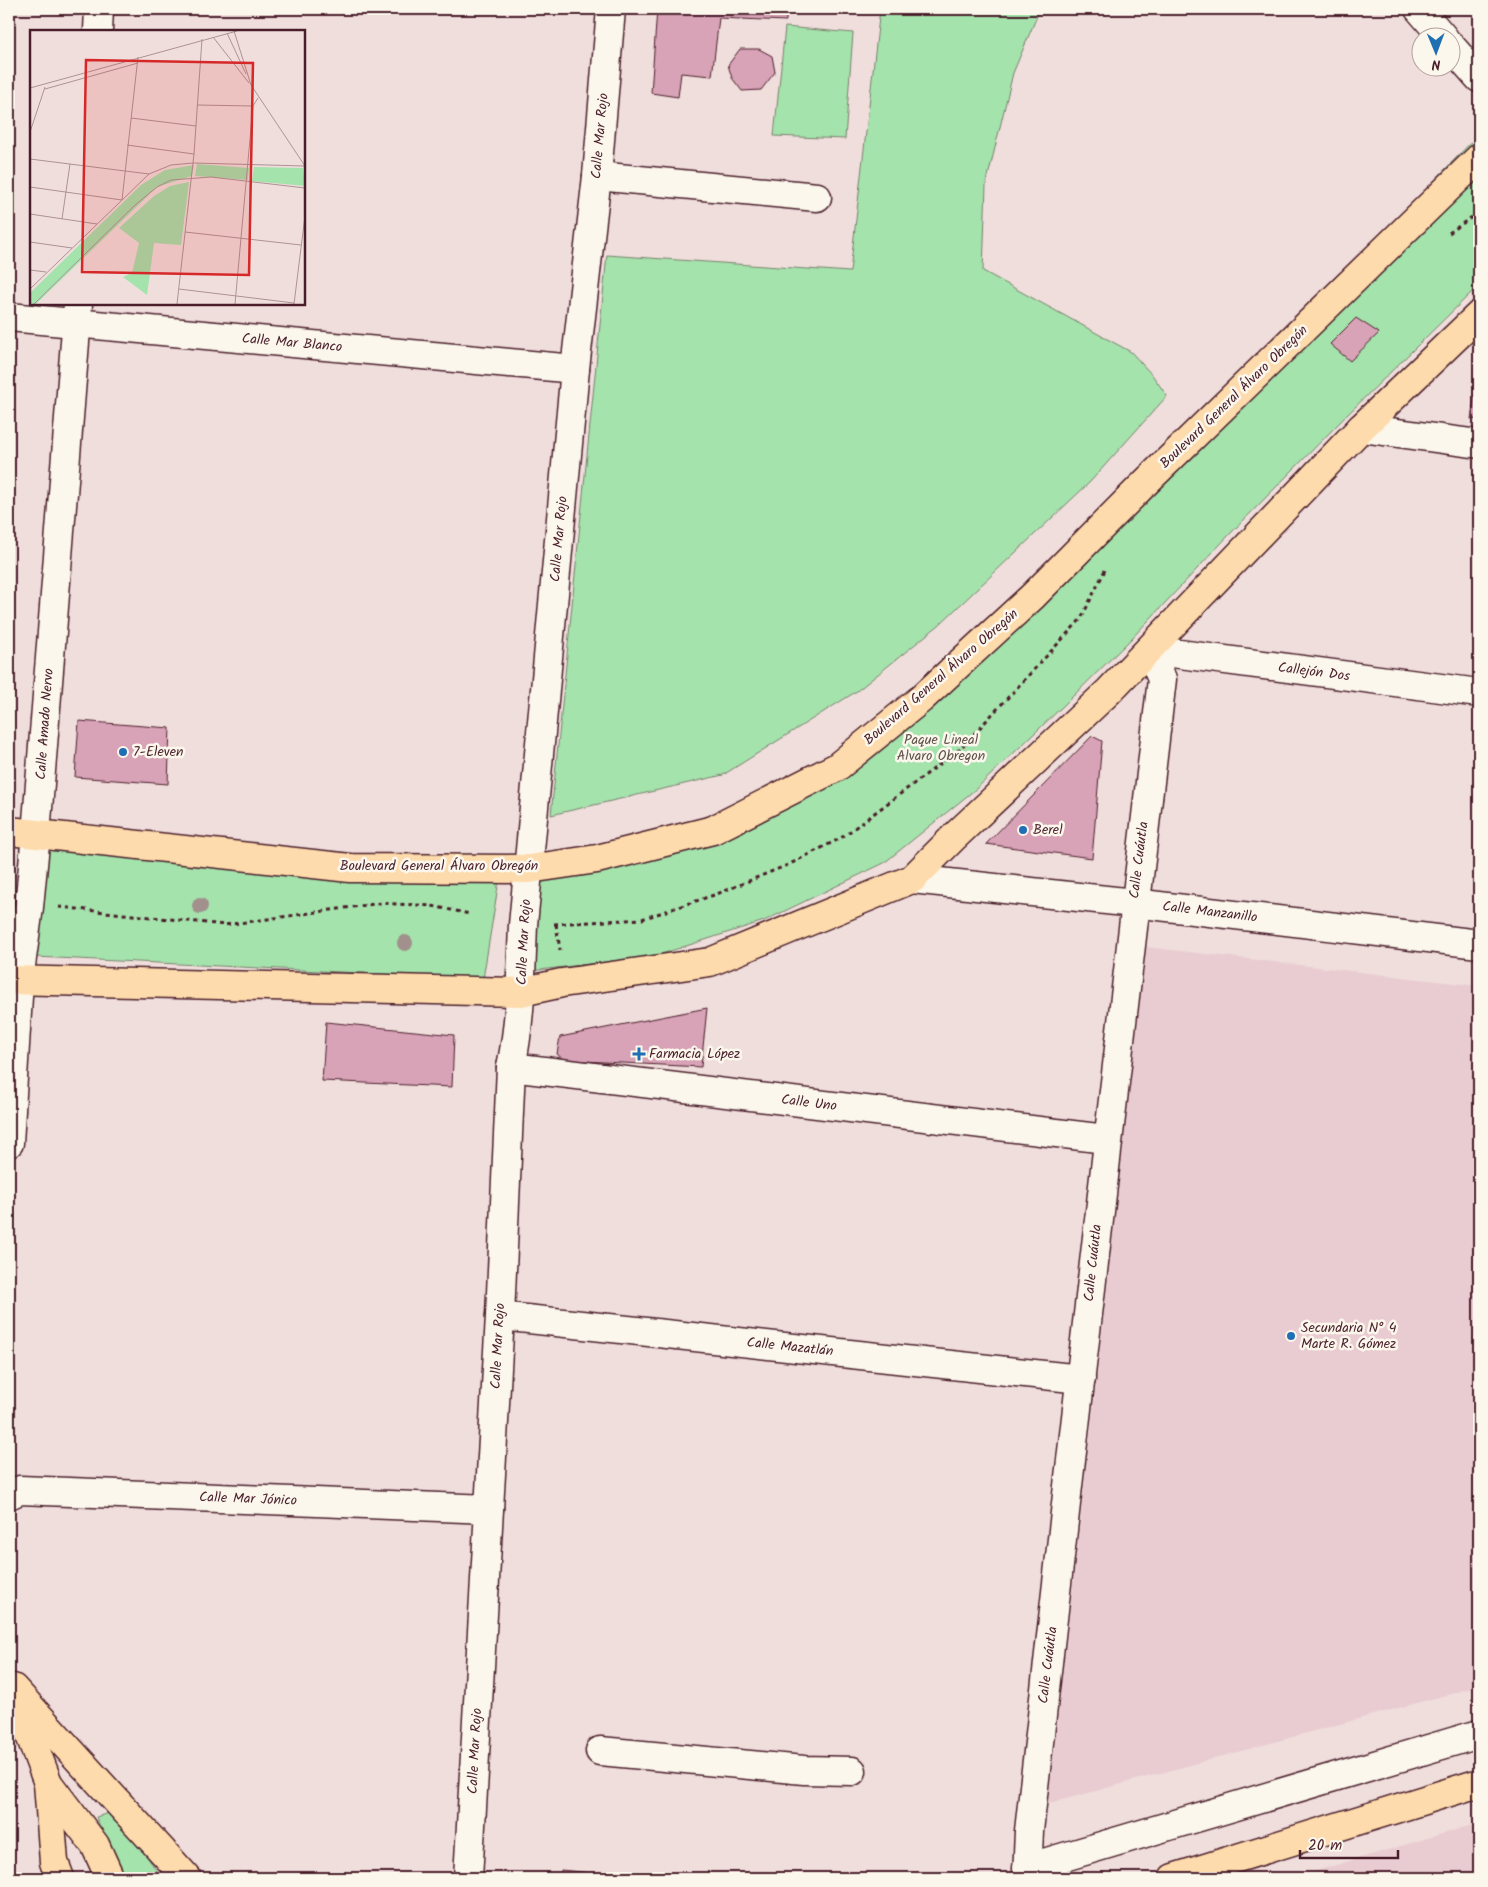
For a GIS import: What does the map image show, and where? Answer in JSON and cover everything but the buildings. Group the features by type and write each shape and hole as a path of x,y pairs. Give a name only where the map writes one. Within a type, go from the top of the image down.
{"main road":[{"name":"Boulevard General Álvaro Obregón","path":"9,831 350,868 529,869 597,859 713,830 837,767 921,699 1033,596 1151,477 1479,158"},
{"path":"14,980 521,992 562,983 710,962 912,879 953,838 1110,691 1361,428 1479,315"},
{"path":"11,1685 48,1783 54,1862 60,1878"},
{"path":"11,1685 187,1878"},
{"path":"48,1783 95,1845 110,1878"},
{"path":"1173,1878 1479,1783"}],"street":[{"path":"98,30 99,9"},
{"name":"Calle Mar Rojo","path":"468,1878 500,1316 511,1067 517,1041 523,925 575,368 597,176 611,9"},
{"path":"1419,9 1435,28"},
{"path":"1460,56 1479,78"},
{"path":"597,176 817,197"},
{"name":"Calle Mar Blanco","path":"9,317 77,314 575,368"},
{"name":"Calle Amado Nervo","path":"9,1143 14,980 29,907 36,834 77,314"},
{"path":"1361,428 1479,444"},
{"name":"Callejón Dos","path":"1148,650 1479,693"},
{"name":"Calle Cuáutla","path":"1027,1873 1029,1831 1081,1379 1106,1139 1162,679 1148,650"},
{"name":"Calle Manzanillo","path":"912,879 1479,944"},
{"name":"Calle Uno","path":"511,1067 1106,1139"},
{"name":"Calle Mazatlán","path":"500,1316 1081,1379"},
{"name":"Calle Mar Jónico","path":"9,1495 20,1490 489,1509"},
{"path":"1027,1873 1479,1734"},
{"path":"600,1750 804,1770 852,1771"}],"path":[{"path":"56,906 225,925 381,903 432,906 470,914"},
{"path":"555,916 560,950"}],"shaded area":[{"name":"Secundaria N° 4 Marte R. Gómez","path":"1146,947 1479,986 1479,1686 1048,1804"},
{"path":"1479,1823 1479,1878 1292,1878"}],"green space":[{"path":"880,9 1040,9 1013,73 986,185 983,271 1131,352 1153,376 1167,396 1090,482 939,625 857,691 723,775 551,815 607,255 850,272"},
{"path":"785,27 853,33 845,139 774,136"},
{"name":"Paque Lineal Alvaro Obregon","path":"1479,134 1479,285 1229,535 1132,638 977,788 884,863 764,921 655,956 506,974 508,935 521,874 596,864 834,769 1160,466"},
{"path":"22,842 500,874 483,979 16,956"},
{"path":"115,1811 162,1878 122,1878 96,1817"}],"place":[{"name":"7-Eleven","path":"123,752"},
{"name":"Berel","path":"1023,830"},
{"name":"Farmacia López","path":"639,1054"},
{"name":"Secundaria N° 4 Marte R. Gómez","path":"1291,1336"}]}
